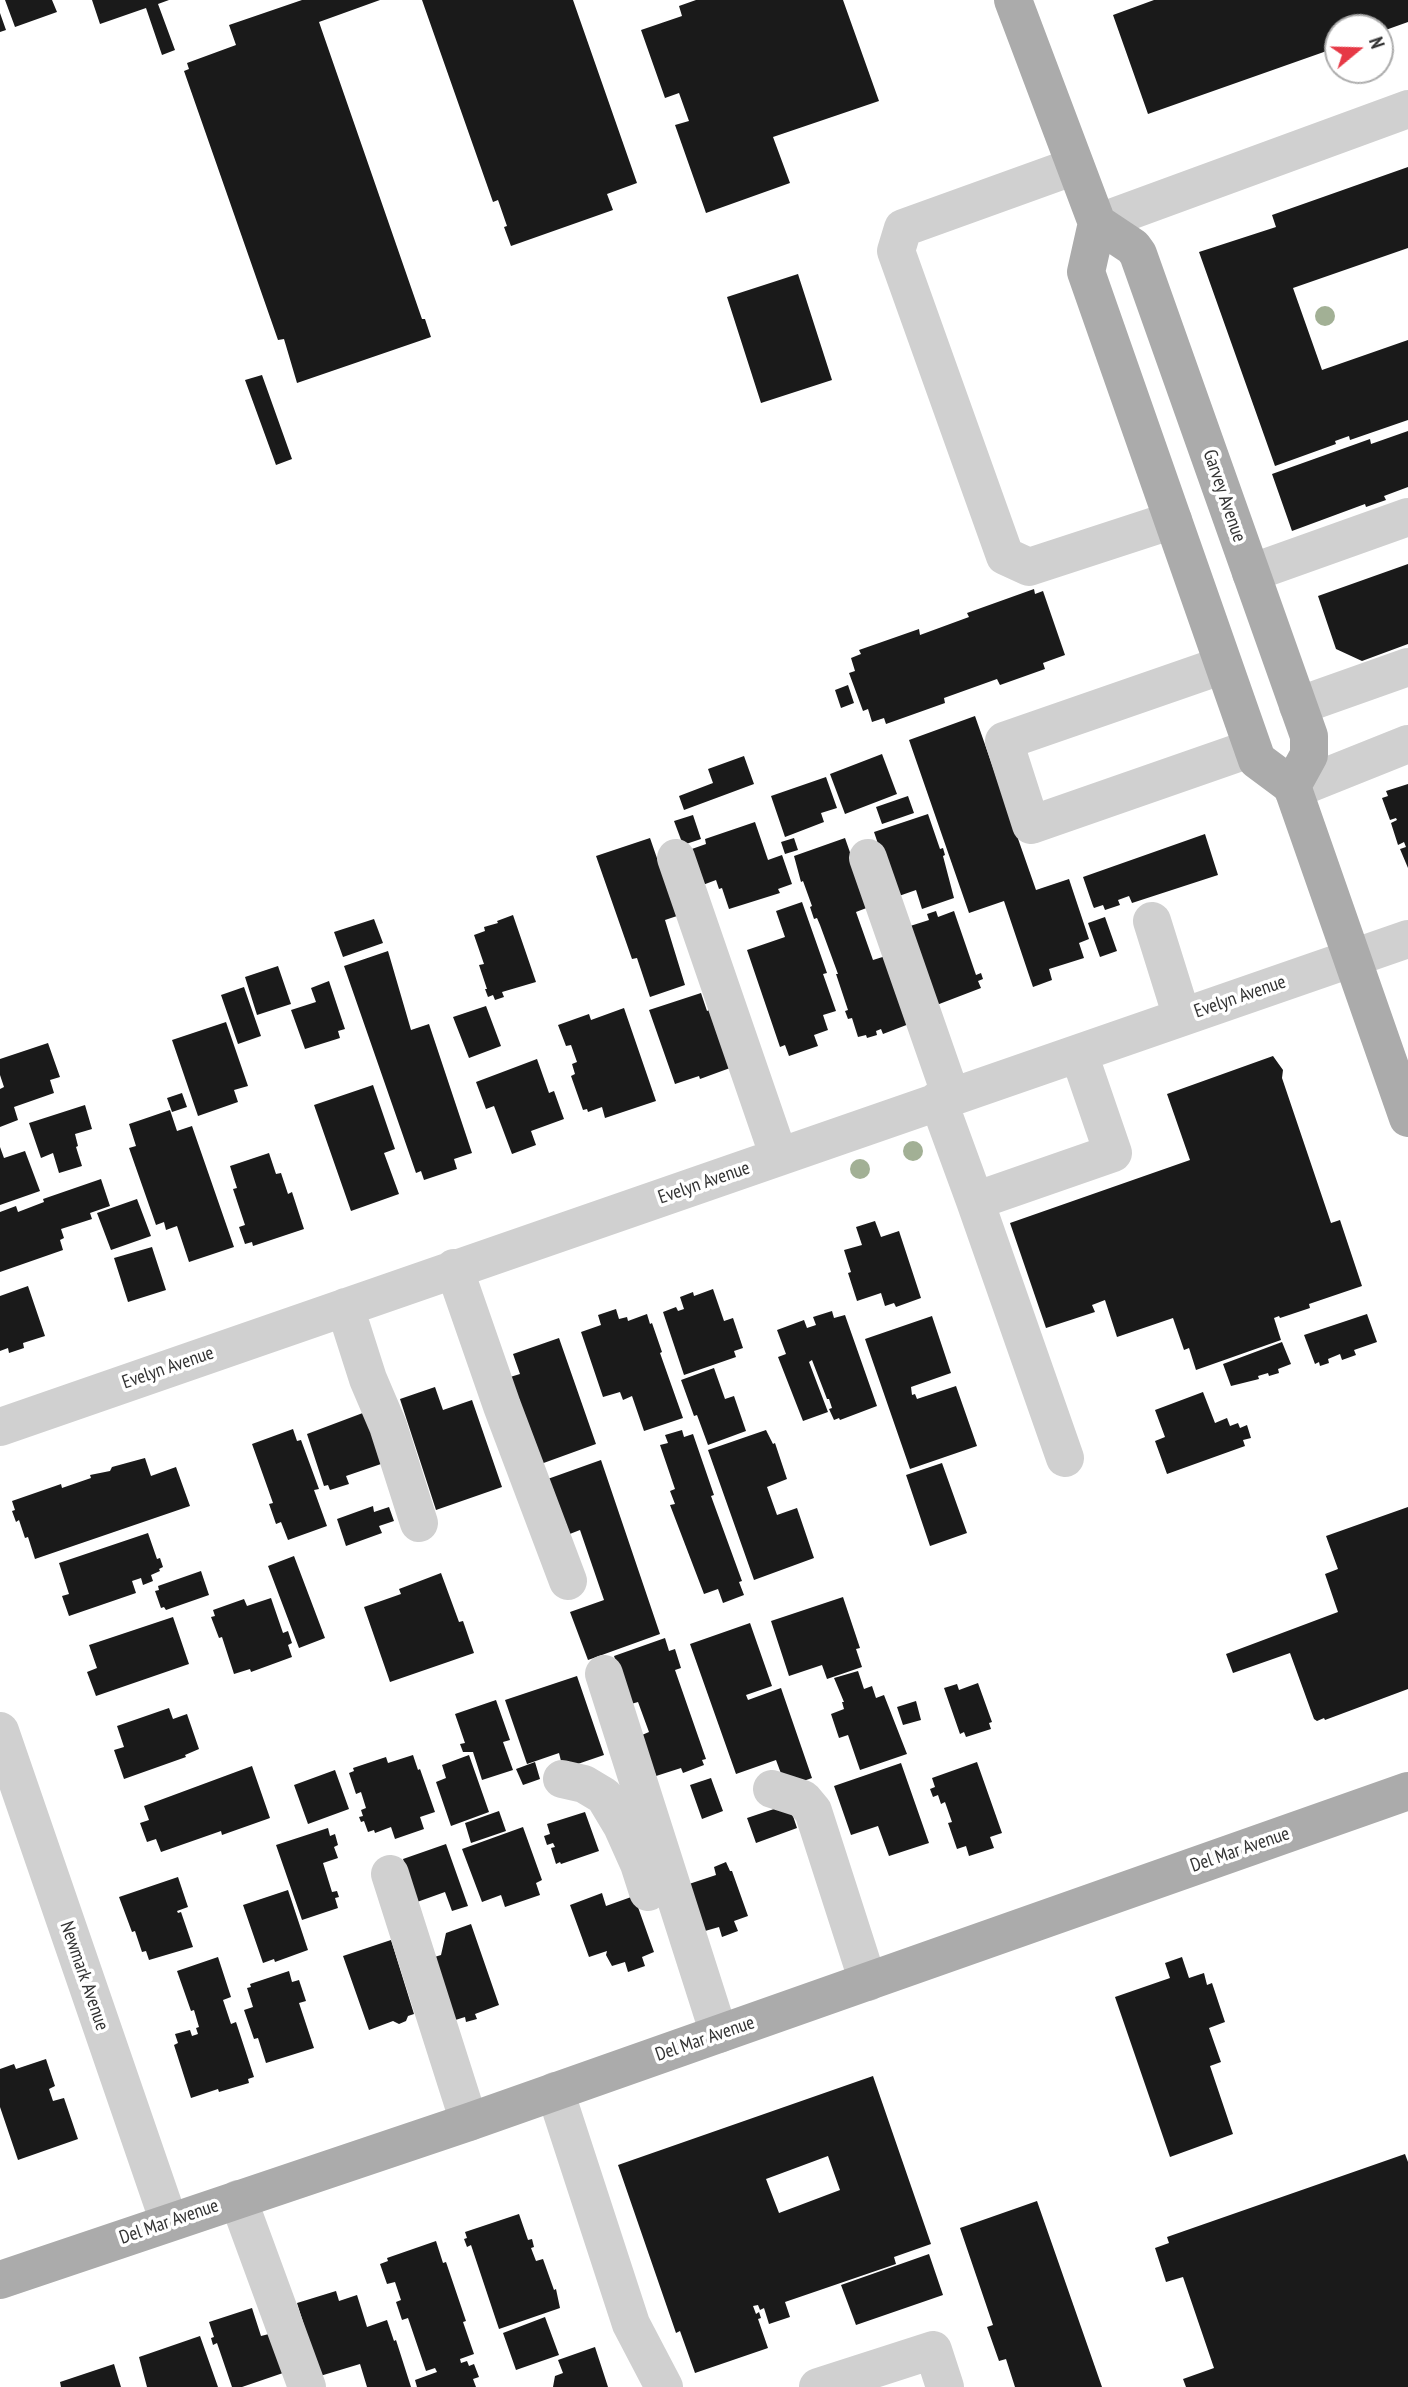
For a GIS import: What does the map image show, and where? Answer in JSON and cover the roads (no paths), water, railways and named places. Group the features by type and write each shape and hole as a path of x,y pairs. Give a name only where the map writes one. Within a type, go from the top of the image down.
{"main road":[{"path":"1013,0 1097,223 1086,272 1252,748 1257,760 1293,788 1408,1118"},
{"name":"Garvey Avenue","path":"1097,223 1133,247 1138,254 1298,706 1311,745 1293,788"},
{"name":"Del Mar Avenue","path":"0,2280 469,2122 1408,1791"}],"street":[{"path":"1097,223 1408,109"},
{"path":"1075,166 903,228 896,251 1004,556 1029,567 1173,520"},
{"path":"1251,573 1408,517"},
{"path":"1223,665 1004,741 1031,825 1252,748"},
{"path":"1298,706 1408,667"},
{"path":"1293,788 1408,744"},
{"path":"868,858 975,1201 1065,1458"},
{"path":"676,859 779,1157"},
{"path":"1152,921 1182,1017"},
{"name":"Evelyn Avenue","path":"0,1427 1408,939"},
{"path":"975,1201 1113,1153 1079,1054"},
{"path":"454,1268 502,1406 568,1581"},
{"path":"345,1307 368,1379 388,1426 419,1523"},
{"path":"604,1674 708,2038"},
{"name":"Newmark Avenue","path":"0,1731 169,2222"},
{"path":"562,1779 584,1784 604,1796 622,1826 708,2038"},
{"path":"772,1789 803,1799 813,1811 868,1982"},
{"path":"390,1874 469,2122"},
{"path":"555,2091 631,2324 664,2387"},
{"path":"238,2199 307,2387"},
{"path":"818,2387 933,2350 946,2387"}]}
